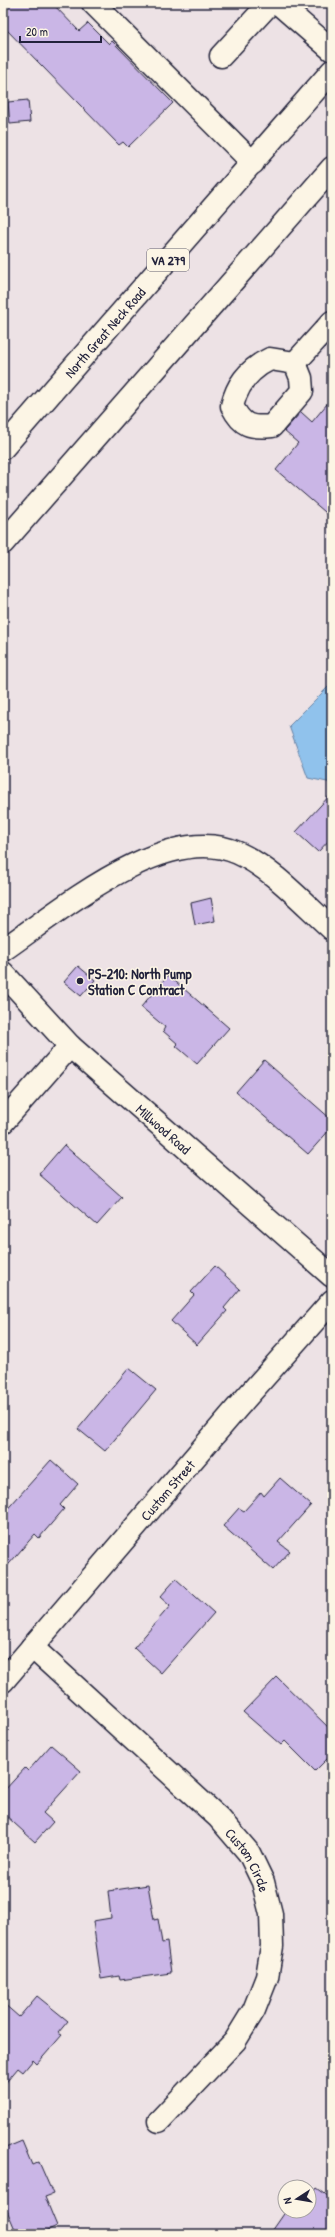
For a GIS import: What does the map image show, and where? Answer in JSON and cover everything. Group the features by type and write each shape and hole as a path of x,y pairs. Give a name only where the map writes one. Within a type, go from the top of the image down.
{"street":[{"path":"93,3 253,162"},
{"path":"221,56 270,3"},
{"path":"278,3 332,50"},
{"name":"North Great Neck Road","path":"3,448 332,71"},
{"path":"3,542 332,168"},
{"path":"295,363 332,322"},
{"path":"3,950 119,871 152,856 190,846 214,846 237,853 264,869 332,929"},
{"name":"Millwood Road","path":"3,973 70,1046 332,1276"},
{"path":"3,1122 70,1046"},
{"name":"Custom Street","path":"3,1681 237,1408 332,1301"},
{"name":"Custom Circle","path":"32,1647 219,1818 249,1853 263,1882 271,1914 272,1946 267,1977 254,2010 235,2041 159,2121"}],"water":[{"path":"329,686 332,686 332,783 308,778 289,726"}],"building":[{"path":"3,3 52,3 79,31 88,23 109,44 112,41 173,103 128,147 123,142 119,145 3,26"},
{"path":"28,100 30,122 10,124 8,102"},
{"path":"332,398 332,518 276,470 298,443 284,431 301,412 312,422"},
{"path":"332,793 332,837 318,852 296,832"},
{"path":"211,898 215,921 195,925 191,903"},
{"name":"PS-210: North Pump Station C Contract","path":"78,966 95,980 81,996 64,982"},
{"path":"168,975 229,1028 197,1064 176,1046 178,1044 163,1031 165,1027 141,1007"},
{"path":"264,1060 332,1120 332,1127 308,1154 236,1092"},
{"path":"64,1145 122,1197 97,1225 39,1174"},
{"path":"215,1266 240,1289 224,1308 227,1311 197,1345 171,1321 194,1295 191,1292"},
{"path":"129,1368 156,1390 105,1451 78,1429"},
{"path":"51,1460 78,1484 60,1505 64,1509 39,1538 35,1534 3,1571 3,1514"},
{"path":"280,1478 311,1505 278,1542 290,1551 273,1570 223,1526 239,1508 244,1511 261,1492 264,1496"},
{"path":"176,1579 214,1613 161,1673 134,1648 170,1606 160,1597"},
{"path":"277,1677 332,1731 332,1754 315,1771 285,1741 281,1745 243,1712"},
{"path":"51,1745 81,1771 43,1813 53,1822 35,1842 3,1813 3,1792 25,1768 28,1771"},
{"path":"148,1885 154,1920 158,1919 162,1943 167,1942 171,1973 120,1980 119,1976 101,1979 93,1921 111,1918 108,1891"},
{"path":"37,1996 68,2021 58,2033 62,2035 37,2064 33,2060 23,2072 18,2068 3,2086 3,2003 19,2017"},
{"path":"22,2141 32,2165 39,2162 53,2194 45,2197 57,2226 39,2234 17,2234 3,2201 3,2149"},
{"path":"317,2188 332,2199 332,2234 270,2234 280,2219 317,2219"}],"place":[{"name":"PS-210: North Pump Station C Contract","path":"80,981"}]}
